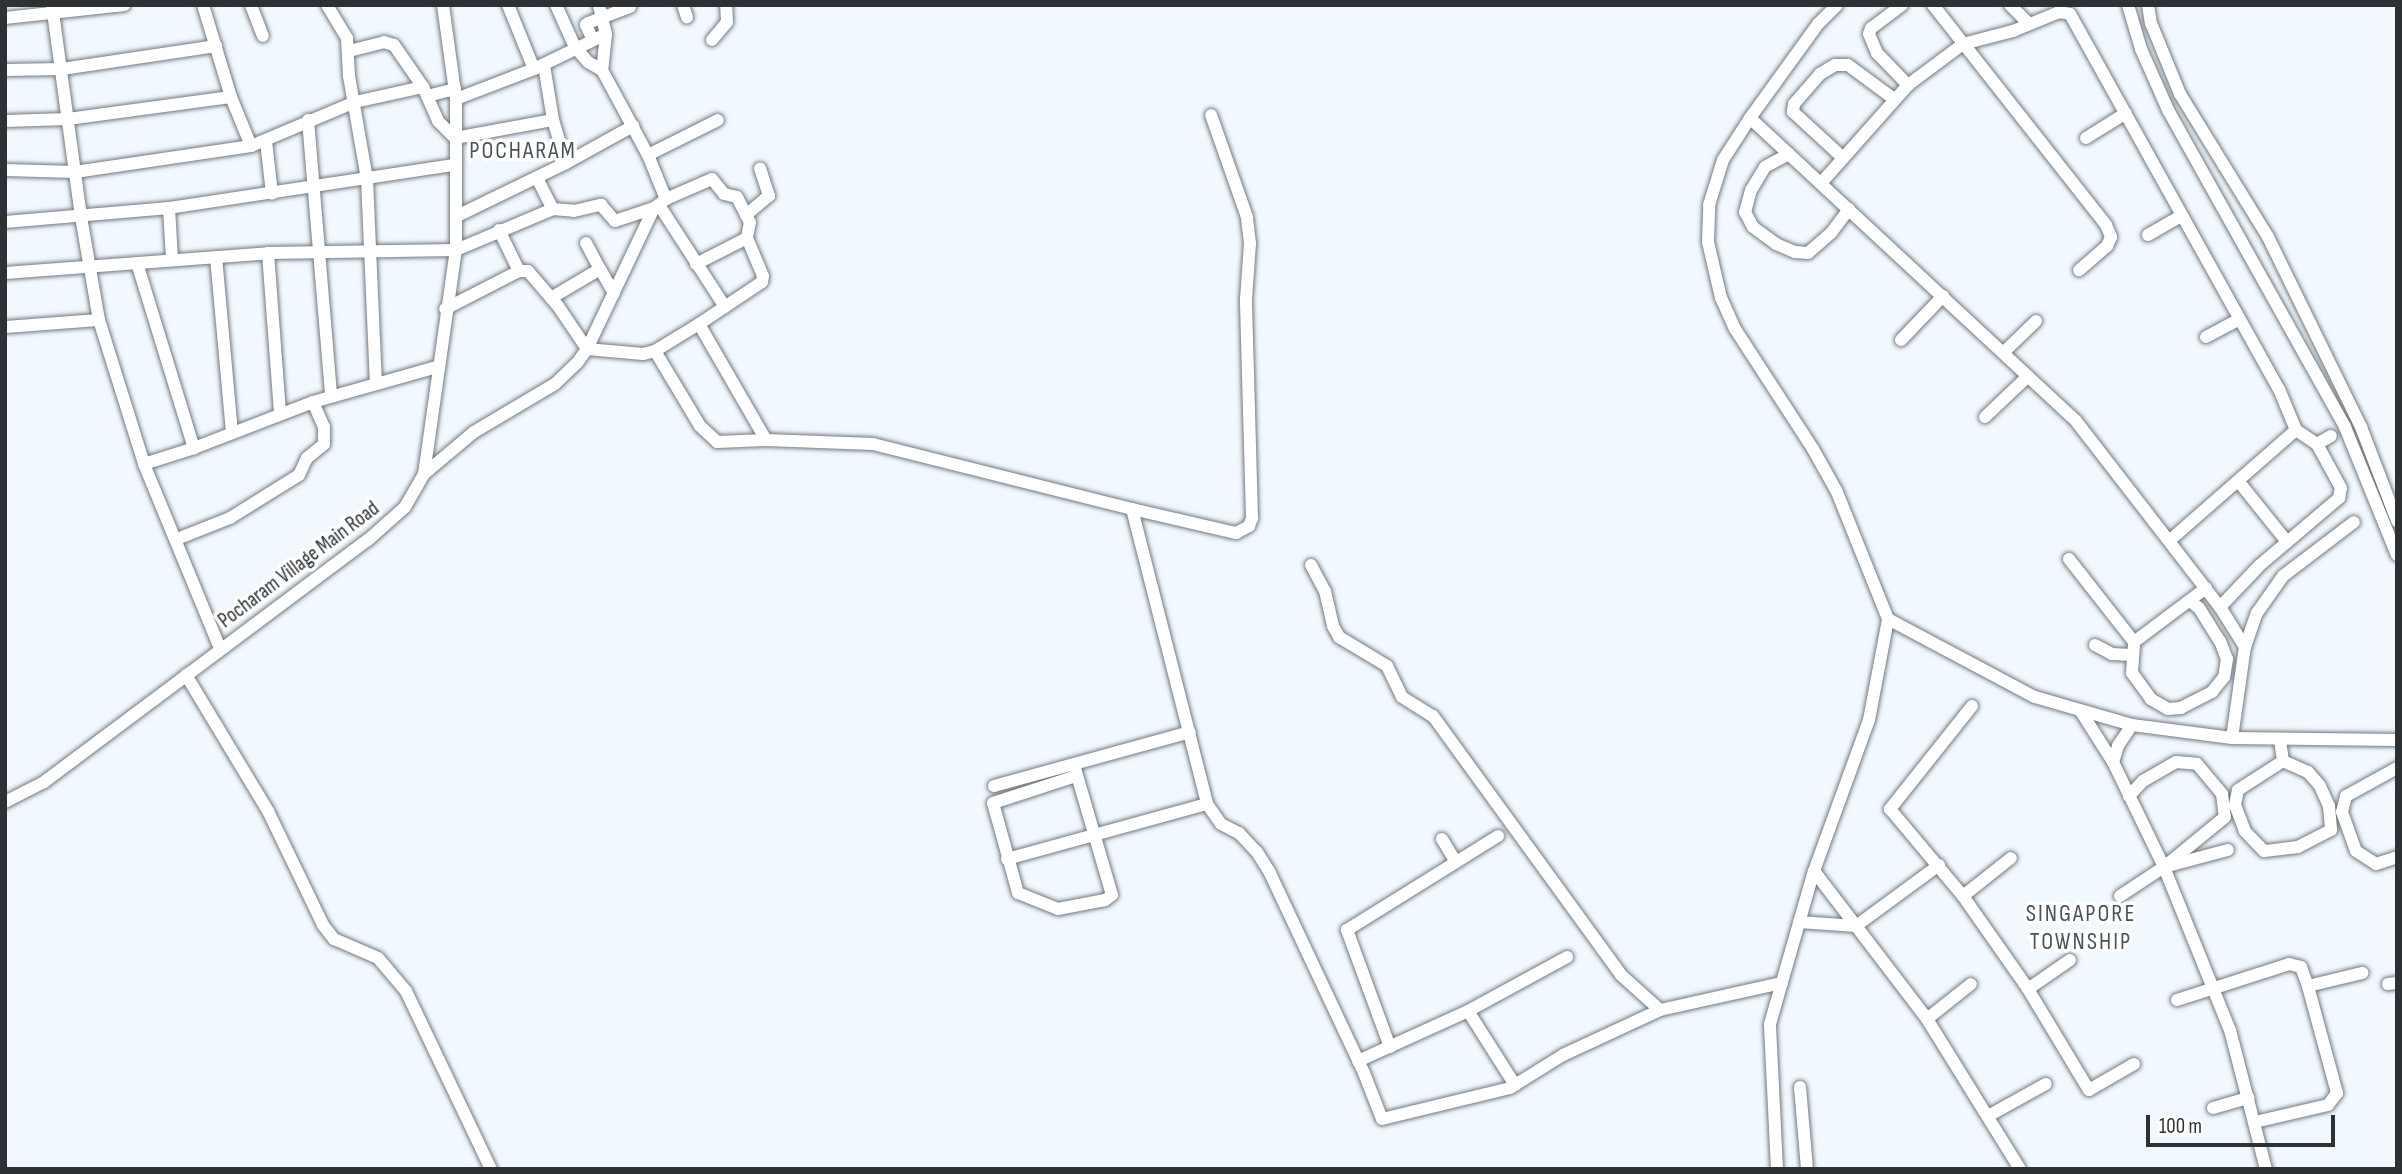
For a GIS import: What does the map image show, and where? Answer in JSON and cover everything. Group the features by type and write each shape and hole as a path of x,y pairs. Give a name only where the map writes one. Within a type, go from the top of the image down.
{"street":[{"path":"5,18 53,10 124,5"},
{"path":"203,5 230,97 251,146"},
{"path":"251,5 263,36"},
{"path":"327,5 344,31 349,51 349,76 367,179 376,382"},
{"name":"Pocharam Village Main Road","path":"5,802 44,782 368,540 405,507 424,474 437,368 456,250 455,94 443,5"},
{"path":"508,5 539,67 566,163"},
{"path":"556,5 575,47 588,62 602,70 648,155 660,204 725,307"},
{"path":"712,40 727,22 726,5"},
{"path":"1777,1169 1770,1024 1814,871 1869,720 1888,619 1836,492 1813,449 1735,329 1715,277 1708,242 1709,205 1723,160 1818,24 1837,5"},
{"path":"1902,5 1871,28 1869,34 1870,43 1877,53 1908,85"},
{"path":"1933,5 2111,236 2101,254 2079,270"},
{"path":"2010,5 2029,24"},
{"path":"2128,5 2141,49 2168,110 2349,436 2397,555"},
{"path":"2148,5 2151,23 2180,94 2268,237 2362,431 2397,521"},
{"path":"593,40 586,25 601,11 630,7"},
{"path":"1822,182 1908,85 1964,44 2072,9 2126,113 2279,389 2296,429 2317,444 2341,493 2337,501 2260,565 2220,607"},
{"path":"53,10 88,266 99,320 144,464 220,648"},
{"path":"601,11 607,34 602,70"},
{"path":"5,170 75,172 251,146 355,102 425,92 455,94 539,67 575,47 607,34"},
{"path":"349,51 389,42 398,49 425,92 438,121 455,138 553,120"},
{"path":"5,71 62,69 216,46"},
{"path":"1842,157 1793,112 1794,104 1820,74 1835,65 1848,65 1894,99"},
{"path":"5,121 68,119 230,97"},
{"path":"2086,138 2126,113"},
{"path":"655,351 710,438 732,444 766,440 873,444 1236,533 1249,526 1252,518 1246,299 1250,243 1247,216 1211,115"},
{"path":"1750,118 1822,182 2076,421 2206,588 2245,647"},
{"path":"308,120 331,396"},
{"path":"648,155 718,120"},
{"path":"457,216 537,178 633,126"},
{"path":"266,141 272,194"},
{"path":"1789,154 1765,167 1751,190 1745,212 1752,227 1776,244 1795,252 1808,253 1831,233 1849,208"},
{"path":"5,222 169,208 455,165"},
{"path":"746,215 769,196 760,168"},
{"path":"537,178 553,209"},
{"path":"5,273 268,253 456,250 553,209 574,211 601,205 615,222 712,179 724,194 737,197 751,227 747,238 696,264"},
{"path":"424,474 474,432 555,384 578,363 660,204"},
{"path":"169,208 172,259"},
{"path":"2148,236 2182,215"},
{"path":"499,230 519,271"},
{"path":"446,309 519,271 528,271 587,349 630,354 655,351 762,282 762,270 747,238"},
{"path":"586,243 614,293"},
{"path":"268,253 280,413"},
{"path":"216,257 232,433"},
{"path":"137,263 194,448"},
{"path":"551,298 600,270"},
{"path":"1901,340 1943,296"},
{"path":"2206,337 2240,319"},
{"path":"5,327 99,320"},
{"path":"2003,353 2036,321"},
{"path":"699,324 766,440"},
{"path":"144,464 331,396 437,368"},
{"path":"1985,418 2028,376"},
{"path":"177,539 230,518 299,475 307,458 324,444 324,427 313,402"},
{"path":"2169,541 2296,429"},
{"path":"2349,436 2362,431"},
{"path":"2317,444 2331,436"},
{"path":"2239,482 2287,542"},
{"path":"1132,509 1207,804 1221,824 1239,832 1269,871 1358,1061 1382,1119 1515,1085 1573,1050 1660,1010 1782,983"},
{"path":"2232,738 2245,647 2257,612 2283,576 2354,522"},
{"path":"2069,559 2132,648 2132,673 2151,699 2168,709 2181,708 2212,692 2224,677 2227,659 2220,641 2199,608 2189,601"},
{"path":"1311,565 1325,591 1333,626 1339,637 1387,666 1402,697 1433,716 1621,975 1660,1010"},
{"path":"2095,645 2112,654 2132,648 2206,588"},
{"path":"1888,619 2035,697 2132,725 2232,738 2396,744"},
{"path":"186,675 263,802 324,925 334,939 378,958 405,991 491,1169"},
{"path":"1972,706 1890,809 1963,896 2028,989 2089,1090 2134,1064"},
{"path":"2080,710 2113,762 2164,867 2214,989 2230,1030 2266,1169"},
{"path":"2113,762 2118,746 2132,725"},
{"path":"1075,770 1112,895 1105,900 1058,909 1021,897 1007,859 994,801 1075,770 1190,732"},
{"path":"2280,740 2283,761"},
{"path":"2283,761 2308,772 2320,786 2329,806 2331,830 2298,847 2264,851 2245,831 2235,805 2238,790 2283,761"},
{"path":"2120,896 2164,867 2225,817 2222,793 2197,764 2176,762 2143,781 2129,796"},
{"path":"2397,768 2346,796 2342,811 2356,851 2376,864 2397,856"},
{"path":"994,786 1075,770"},
{"path":"1007,859 1207,804"},
{"path":"1390,1047 1347,930 1498,836"},
{"path":"1442,839 1456,862"},
{"path":"2164,867 2228,850"},
{"path":"1963,896 2011,858"},
{"path":"1799,922 1856,926 1939,865"},
{"path":"1814,871 1927,1019 2018,1168"},
{"path":"1358,1061 1468,1011 1567,957"},
{"path":"2028,989 2070,960"},
{"path":"2177,1000 2296,963 2304,972 2337,1093 2328,1105 2255,1122"},
{"path":"2308,986 2362,973"},
{"path":"1927,1019 1971,984"},
{"path":"1468,1011 1515,1085"},
{"path":"1988,1116 2046,1084"},
{"path":"1800,1087 1807,1169"},
{"path":"2213,1108 2249,1098"}],"district":[{"name":"POCHARAM","path":"523,151"},
{"name":"SINGAPORE TOWNSHIP","path":"2081,928"}]}
